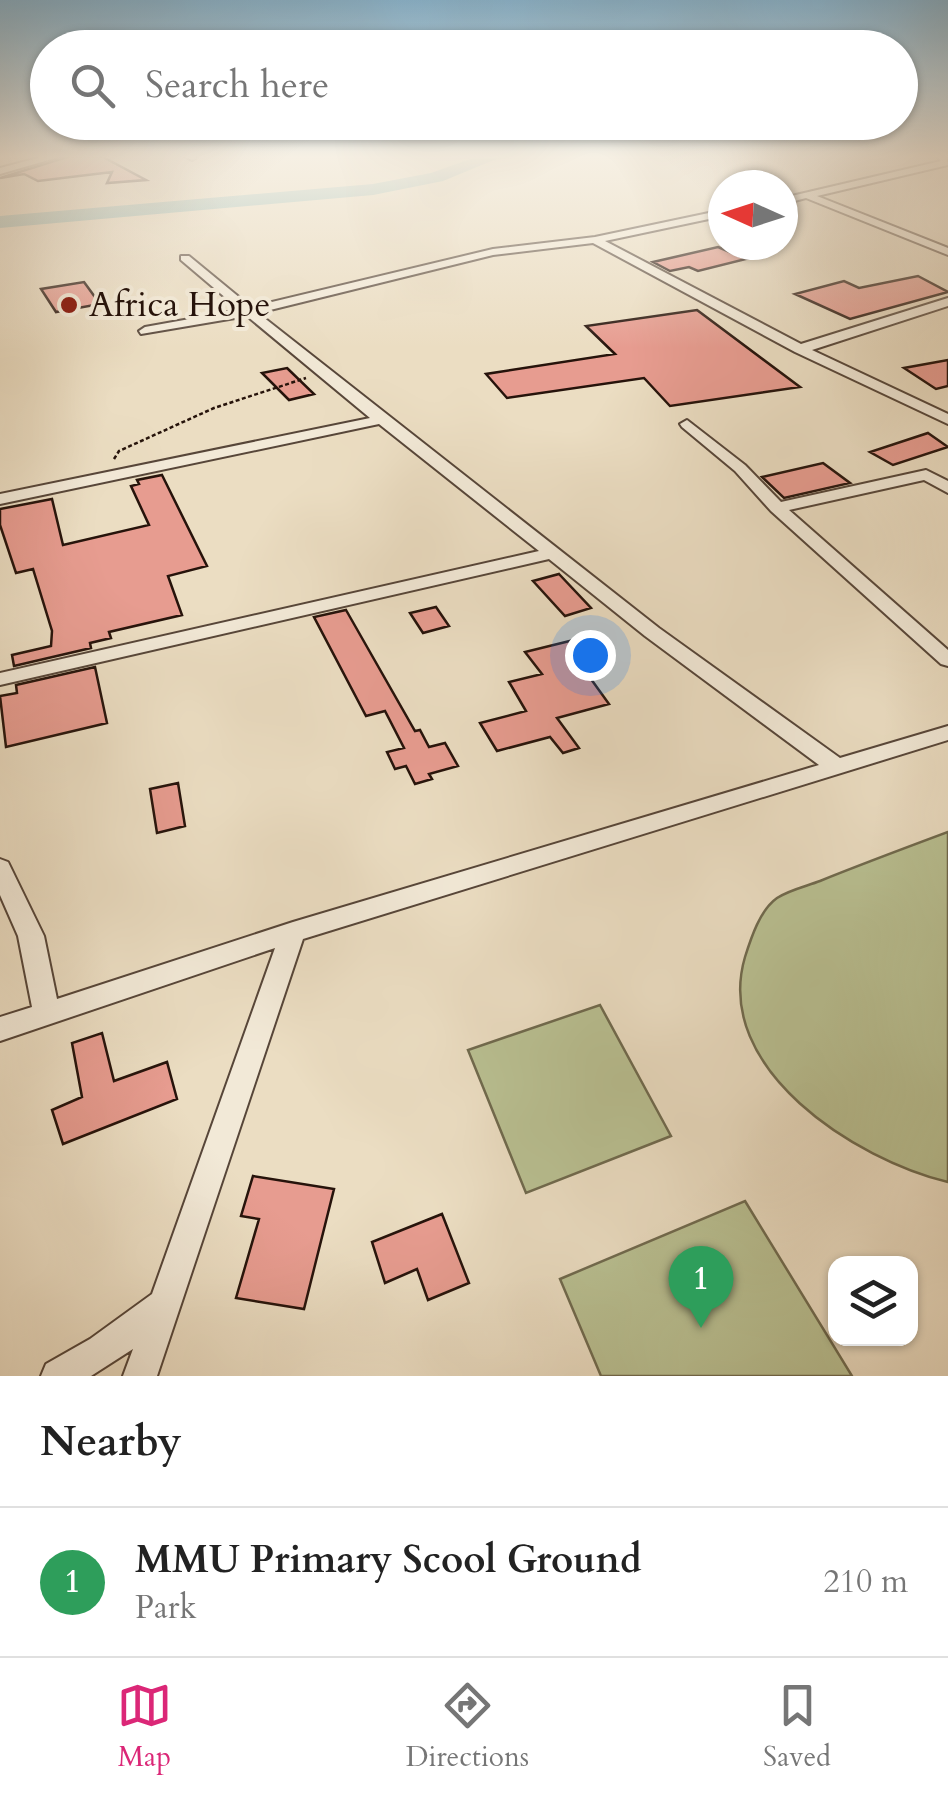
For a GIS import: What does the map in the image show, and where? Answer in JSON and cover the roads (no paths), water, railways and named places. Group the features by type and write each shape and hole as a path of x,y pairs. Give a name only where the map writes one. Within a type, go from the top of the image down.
{"street":[{"path":"144,331 252,311 493,252 595,240 694,219"},
{"path":"867,219 948,252"},
{"path":"595,240 800,348 948,420"},
{"path":"185,258 322,373 652,632 834,765"},
{"path":"800,348 948,302"},
{"path":"0,499 384,419"},
{"path":"687,424 948,660"},
{"path":"778,508 926,475 948,488"},
{"path":"0,679 554,553"},
{"path":"0,1029 293,932 948,733"},
{"path":"0,868 31,936 47,1013"},
{"path":"140,1376 293,932"},
{"path":"58,1376 163,1306"}],"waterway":[{"path":"0,222 43,219"}],"place":[{"name":"Africa Hope","path":"69,305"},
{"name":"MMU Primary Scool Ground","path":"701,1328"}]}
